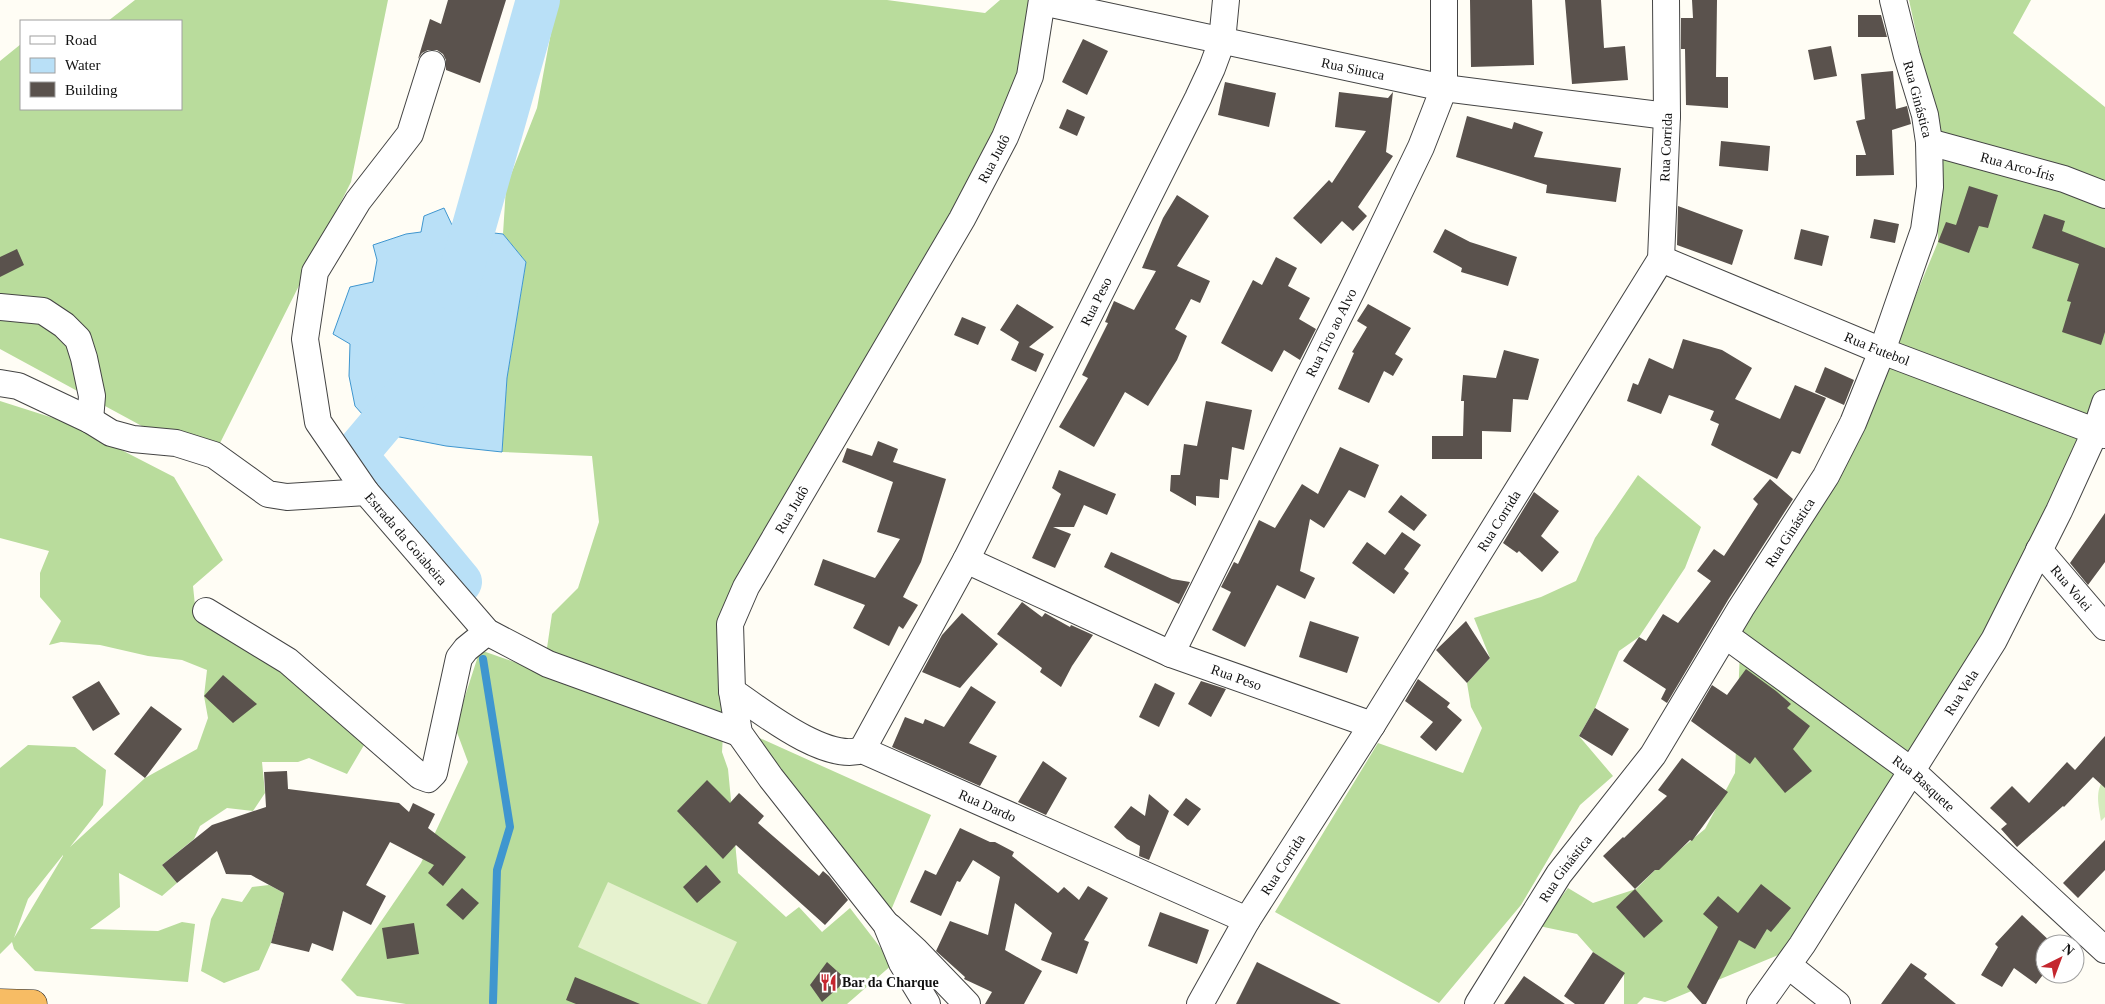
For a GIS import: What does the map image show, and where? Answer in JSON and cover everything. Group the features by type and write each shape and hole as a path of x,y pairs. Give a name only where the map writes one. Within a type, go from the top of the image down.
{"highway":[{"path":"0,1003 33,1004"}],"street":[{"name":"Rua Peso","path":"862,750 966,560 1198,98 1222,41 1226,0"},
{"name":"Rua Tiro ao Alvo","path":"1171,654 1354,288 1421,147 1444,88 1444,0"},
{"name":"Rua Corrida","path":"1200,1004 1247,920 1372,725 1661,259 1666,116 1666,0"},
{"name":"Rua Ginástica","path":"1478,1004 1559,874 1653,756 1725,635 1826,476 1853,422 1882,351 1924,230 1930,187 1929,142 1925,114 1907,56 1894,0"},
{"name":"Rua Sinuca","path":"1042,1 1444,88 1666,116"},
{"name":"Rua Judô","path":"927,1004 902,963 886,924 771,778 739,733 732,692 730,624 746,587 962,219 1005,137 1030,76 1042,1"},
{"path":"366,492 318,422 305,339 315,272 358,201 410,134 432,64"},
{"name":"Rua Arco-Íris","path":"1929,142 2064,179 2105,195"},
{"name":"Rua Futebol","path":"1661,259 1882,351 2101,433"},
{"path":"0,307 43,310 64,325 78,339 92,396 90,420"},
{"name":"Estrada da Goiabeira","path":"0,383 18,386 90,420 111,433 133,439 176,443 214,455 268,494 287,497 366,492 487,632 548,664 739,733"},
{"name":"Rua Vela","path":"1760,1004 1789,966 1994,640 2101,433 2105,403"},
{"name":"Rua Volei","path":"2039,550 2105,626"},
{"name":"Rua Peso","path":"966,560 1171,654 1372,725"},
{"path":"206,611 288,661 420,776 428,779 434,773 459,658 466,649 487,632"},
{"name":"Rua Basquete","path":"1725,635 1912,771 2105,950"},
{"name":"Rua Dardo","path":"732,692 792,732 829,749 855,752 862,750 1247,920"},
{"path":"886,924 916,950 967,1004"},
{"path":"1789,966 1837,1004"}],"green space":[{"path":"135,0 388,0 351,182 210,463 0,349 0,61 20,45 20,110 182,110 182,20 109,20"},
{"path":"557,0 887,0 985,13 1000,0 1041,0 1027,82 720,620 724,719 587,664 553,657 547,648 552,614 578,588 599,522 592,456 502,452 507,378 526,262 503,234 506,187 537,108"},
{"path":"1909,0 2031,0 2013,33 2105,107 2105,400 2065,498 1802,945 1665,1002 1644,997 1637,1004 1624,1004 1624,973 1593,952 1577,934 1539,926 1568,888 1593,903 1636,889 1655,870 1705,829 1735,773 1741,625 1886,367 1938,242 1938,134"},
{"path":"0,401 69,423 174,477 223,560 193,586 196,615 273,658 367,740 347,774 309,758 298,762 262,762 265,793 253,811 227,808 200,826 194,839 162,865 177,883 162,896 119,873 120,907 90,929 158,931 182,922 195,924 188,982 35,971 14,949 12,942 0,954 0,768 28,745 75,747 106,770 103,805 70,847 145,778 197,749 208,718 204,696 207,670 182,660 148,656 100,645 61,642 49,645 61,621 40,597 40,573 49,551 0,538","holes":["63,856 14,938 28,899"]},
{"path":"1638,475 1701,527 1685,568 1639,637 1619,651 1595,708 1579,736 1613,776 1580,805 1521,905 1439,1003 1275,912 1378,743 1463,773 1482,728 1471,707 1467,683 1490,658 1474,618 1541,597 1576,581 1595,538"},
{"path":"480,650 723,735 722,752 728,769 738,873 786,917 799,907 822,932 850,908 893,964 847,1004 406,1004 357,996 341,980 421,863 468,762 455,727"},
{"path":"744,731 931,815 889,915"},
{"path":"2105,778 2105,817 2101,821 2098,793"},
{"path":"608,882 737,942 707,1004 702,1004 578,947"},
{"path":"269,885 284,893 271,943 259,970 224,983 201,971 211,919 222,898 242,902 252,887"}],"water":[{"path":"444,208 452,225 467,230 503,234 526,262 507,378 502,452 446,446 379,433 355,406 349,376 350,344 333,334 350,287 373,282 377,260 373,245 406,234 421,232 424,216"}],"building":[{"path":"448,0 506,0 480,83 446,70 446,60 443,54 437,50 428,50 422,53 418,59 430,19 441,24"},
{"path":"1470,0 1532,0 1534,65 1471,67"},
{"path":"1565,0 1601,0 1604,48 1625,46 1628,80 1572,84"},
{"path":"1692,0 1717,0 1716,77 1728,77 1728,108 1686,105 1685,49 1681,49 1681,18 1693,18"},
{"path":"1858,15 1881,15 1887,37 1858,37"},
{"path":"1083,39 1108,51 1087,95 1062,82"},
{"path":"1831,46 1837,76 1814,80 1808,50"},
{"path":"1893,71 1896,109 1907,106 1911,124 1892,130 1894,175 1856,176 1856,155 1866,155 1856,121 1865,119 1861,74"},
{"path":"1225,82 1276,93 1269,127 1218,115"},
{"path":"1339,92 1388,98 1393,92 1386,152 1393,156 1358,207 1367,216 1353,231 1342,221 1321,244 1293,218 1329,180 1332,183 1366,131 1335,127"},
{"path":"1067,109 1085,117 1077,136 1059,128"},
{"path":"1467,116 1512,129 1514,122 1543,132 1534,157 1621,168 1616,202 1546,193 1547,185 1456,157"},
{"path":"1721,141 1770,146 1768,171 1719,166"},
{"path":"1969,186 1998,195 1988,228 1979,226 1969,253 1938,242 1946,222 1956,225"},
{"path":"1177,195 1209,216 1177,266 1210,281 1200,303 1191,299 1175,329 1187,336 1177,360 1148,406 1125,392 1094,447 1059,427 1088,378 1082,375 1108,323 1105,322 1114,301 1134,310 1156,271 1142,268 1163,218"},
{"path":"1678,206 1743,230 1732,265 1677,245"},
{"path":"2044,214 2065,221 2062,231 2105,248 2105,332 2101,345 2062,332 2071,302 2067,301 2079,264 2032,248"},
{"path":"1874,219 1899,224 1895,243 1870,238"},
{"path":"1445,229 1470,242 1517,257 1508,286 1461,272 1462,268 1433,252"},
{"path":"1801,229 1829,236 1822,266 1794,259"},
{"path":"17,249 24,265 0,277 0,257"},
{"path":"1276,257 1297,268 1288,286 1310,298 1299,319 1316,329 1300,360 1284,350 1272,372 1221,343 1253,280 1262,285"},
{"path":"1017,304 1054,327 1029,347 1044,354 1036,372 1011,360 1019,342 1000,330"},
{"path":"1368,304 1411,328 1395,354 1403,359 1393,376 1384,371 1369,403 1338,389 1354,353 1352,352 1367,327 1357,321"},
{"path":"962,317 986,327 978,345 954,335"},
{"path":"1683,339 1722,350 1752,368 1735,399 1780,419 1795,385 1826,398 1800,454 1792,451 1777,479 1711,445 1719,424 1710,420 1714,411 1669,395 1661,414 1627,401 1633,383 1638,385 1649,358 1673,369"},
{"path":"1504,350 1539,359 1528,400 1513,399 1511,432 1482,431 1482,459 1432,459 1432,436 1463,436 1464,401 1461,401 1463,375 1496,378"},
{"path":"1825,367 1854,380 1844,405 1815,392"},
{"path":"1206,401 1252,410 1244,450 1232,447 1228,480 1220,479 1219,498 1196,496 1196,506 1170,491 1171,475 1180,475 1184,444 1197,446"},
{"path":"878,441 898,449 893,462 946,479 921,562 903,597 918,605 903,629 899,626 889,646 853,628 865,605 814,585 823,559 875,578 900,539 877,532 893,482 842,462 847,448 872,456"},
{"path":"1340,447 1379,465 1365,498 1349,490 1324,528 1310,519 1300,571 1315,578 1305,599 1277,585 1245,647 1212,630 1231,592 1221,587 1234,562 1238,564 1259,520 1275,528 1302,484 1318,494"},
{"path":"1059,470 1116,494 1107,515 1084,505 1074,527 1053,527 1071,534 1055,568 1032,558 1061,494 1052,488"},
{"path":"1770,479 1793,499 1728,600 1667,703 1661,699 1666,689 1623,661 1639,637 1646,641 1663,614 1678,623 1711,581 1697,571 1714,549 1724,556 1758,504 1753,499"},
{"path":"1534,492 1559,511 1541,536 1559,552 1542,572 1519,551 1517,553 1503,543"},
{"path":"1401,495 1427,515 1414,531 1388,512"},
{"path":"2105,513 2105,562 2088,585 2070,563"},
{"path":"1402,532 1421,545 1404,569 1409,573 1394,594 1352,563 1367,542 1385,555"},
{"path":"1111,552 1172,579 1190,582 1179,604 1104,567"},
{"path":"1022,602 1042,617 1045,613 1070,627 1071,625 1093,635 1072,666 1061,687 1040,672 1042,668 997,634"},
{"path":"962,613 998,644 960,688 922,672 942,635"},
{"path":"1310,621 1359,637 1347,673 1299,657"},
{"path":"1466,621 1490,658 1467,683 1436,650"},
{"path":"1746,669 1791,704 1787,708 1810,726 1793,749 1812,771 1785,793 1755,757 1750,764 1691,721 1712,685 1727,695"},
{"path":"223,675 257,704 233,723 204,696"},
{"path":"1418,679 1450,703 1447,707 1462,720 1436,751 1420,737 1433,722 1405,701"},
{"path":"99,681 120,714 93,731 72,697"},
{"path":"1201,681 1226,689 1211,717 1188,704"},
{"path":"1155,683 1175,693 1159,727 1139,717"},
{"path":"971,686 996,702 969,743 997,756 980,786 892,747 905,717 923,724 925,719 944,727"},
{"path":"151,706 182,729 145,778 114,754"},
{"path":"1595,708 1629,729 1612,756 1579,736"},
{"path":"2105,736 2105,788 2093,777 2064,807 2017,847 2001,829 2007,824 1990,808 2012,786 2029,803 2067,762 2075,770"},
{"path":"1682,758 1728,792 1692,841 1690,840 1659,870 1655,870 1635,889 1603,856 1667,796 1658,790"},
{"path":"1043,761 1067,778 1046,815 1018,802"},
{"path":"287,771 288,789 399,803 409,812 413,803 435,814 428,828 466,857 443,886 428,873 434,865 390,842 366,885 386,896 371,925 343,911 333,951 312,943 309,952 271,943 284,893 251,875 226,874 217,851 177,883 162,865 212,825 266,807 264,772"},
{"path":"707,780 730,803 739,793 764,816 758,823 819,876 823,871 829,876 848,900 825,925 736,845 723,859 677,811"},
{"path":"1149,794 1169,811 1149,860 1139,856 1140,846 1127,839 1114,827 1131,806 1145,816"},
{"path":"1186,798 1201,809 1188,826 1173,815"},
{"path":"960,828 1014,852 1012,856 1058,893 1064,887 1079,900 1088,886 1108,898 1084,940 1089,942 1077,974 1041,960 1052,933 1015,903 1005,950 1042,971 1024,1004 985,1004 992,992 964,979 965,977 936,951 950,921 988,935 1000,877 973,860 960,882 957,881 941,916 910,902 925,870 936,875"},
{"path":"2105,840 2105,870 2078,898 2063,883"},
{"path":"706,865 721,882 697,903 683,887"},
{"path":"1761,884 1791,908 1771,932 1767,929 1755,949 1739,940 1706,1004 1702,1004 1687,987 1718,927 1703,914 1718,896 1738,913"},
{"path":"462,888 479,903 463,920 446,905"},
{"path":"1635,889 1663,921 1644,938 1616,907"},
{"path":"1160,912 1209,930 1197,964 1148,946"},
{"path":"2022,915 2042,934 2035,934 2035,983 2014,968 2002,987 1981,975 1998,947 1995,944"},
{"path":"414,923 419,954 387,959 382,928"},
{"path":"1593,952 1625,973 1604,1004 1575,1004 1564,996"},
{"name":"Bar da Charque","path":"827,962 847,980 822,1002 810,985"},
{"path":"1257,962 1341,1004 1236,1004"},
{"path":"1911,963 1927,974 1924,978 1956,1004 1881,1004"},
{"path":"1524,976 1565,1004 1504,1004"},
{"path":"575,977 640,1004 576,1004 566,1000"}],"waterway":[{"path":"456,290 538,0"},
{"path":"415,384 355,455 460,582"},
{"path":"483,659 510,827 497,870 493,1002"}],"place":[{"name":"Bar da Charque","path":"828,982"}]}
